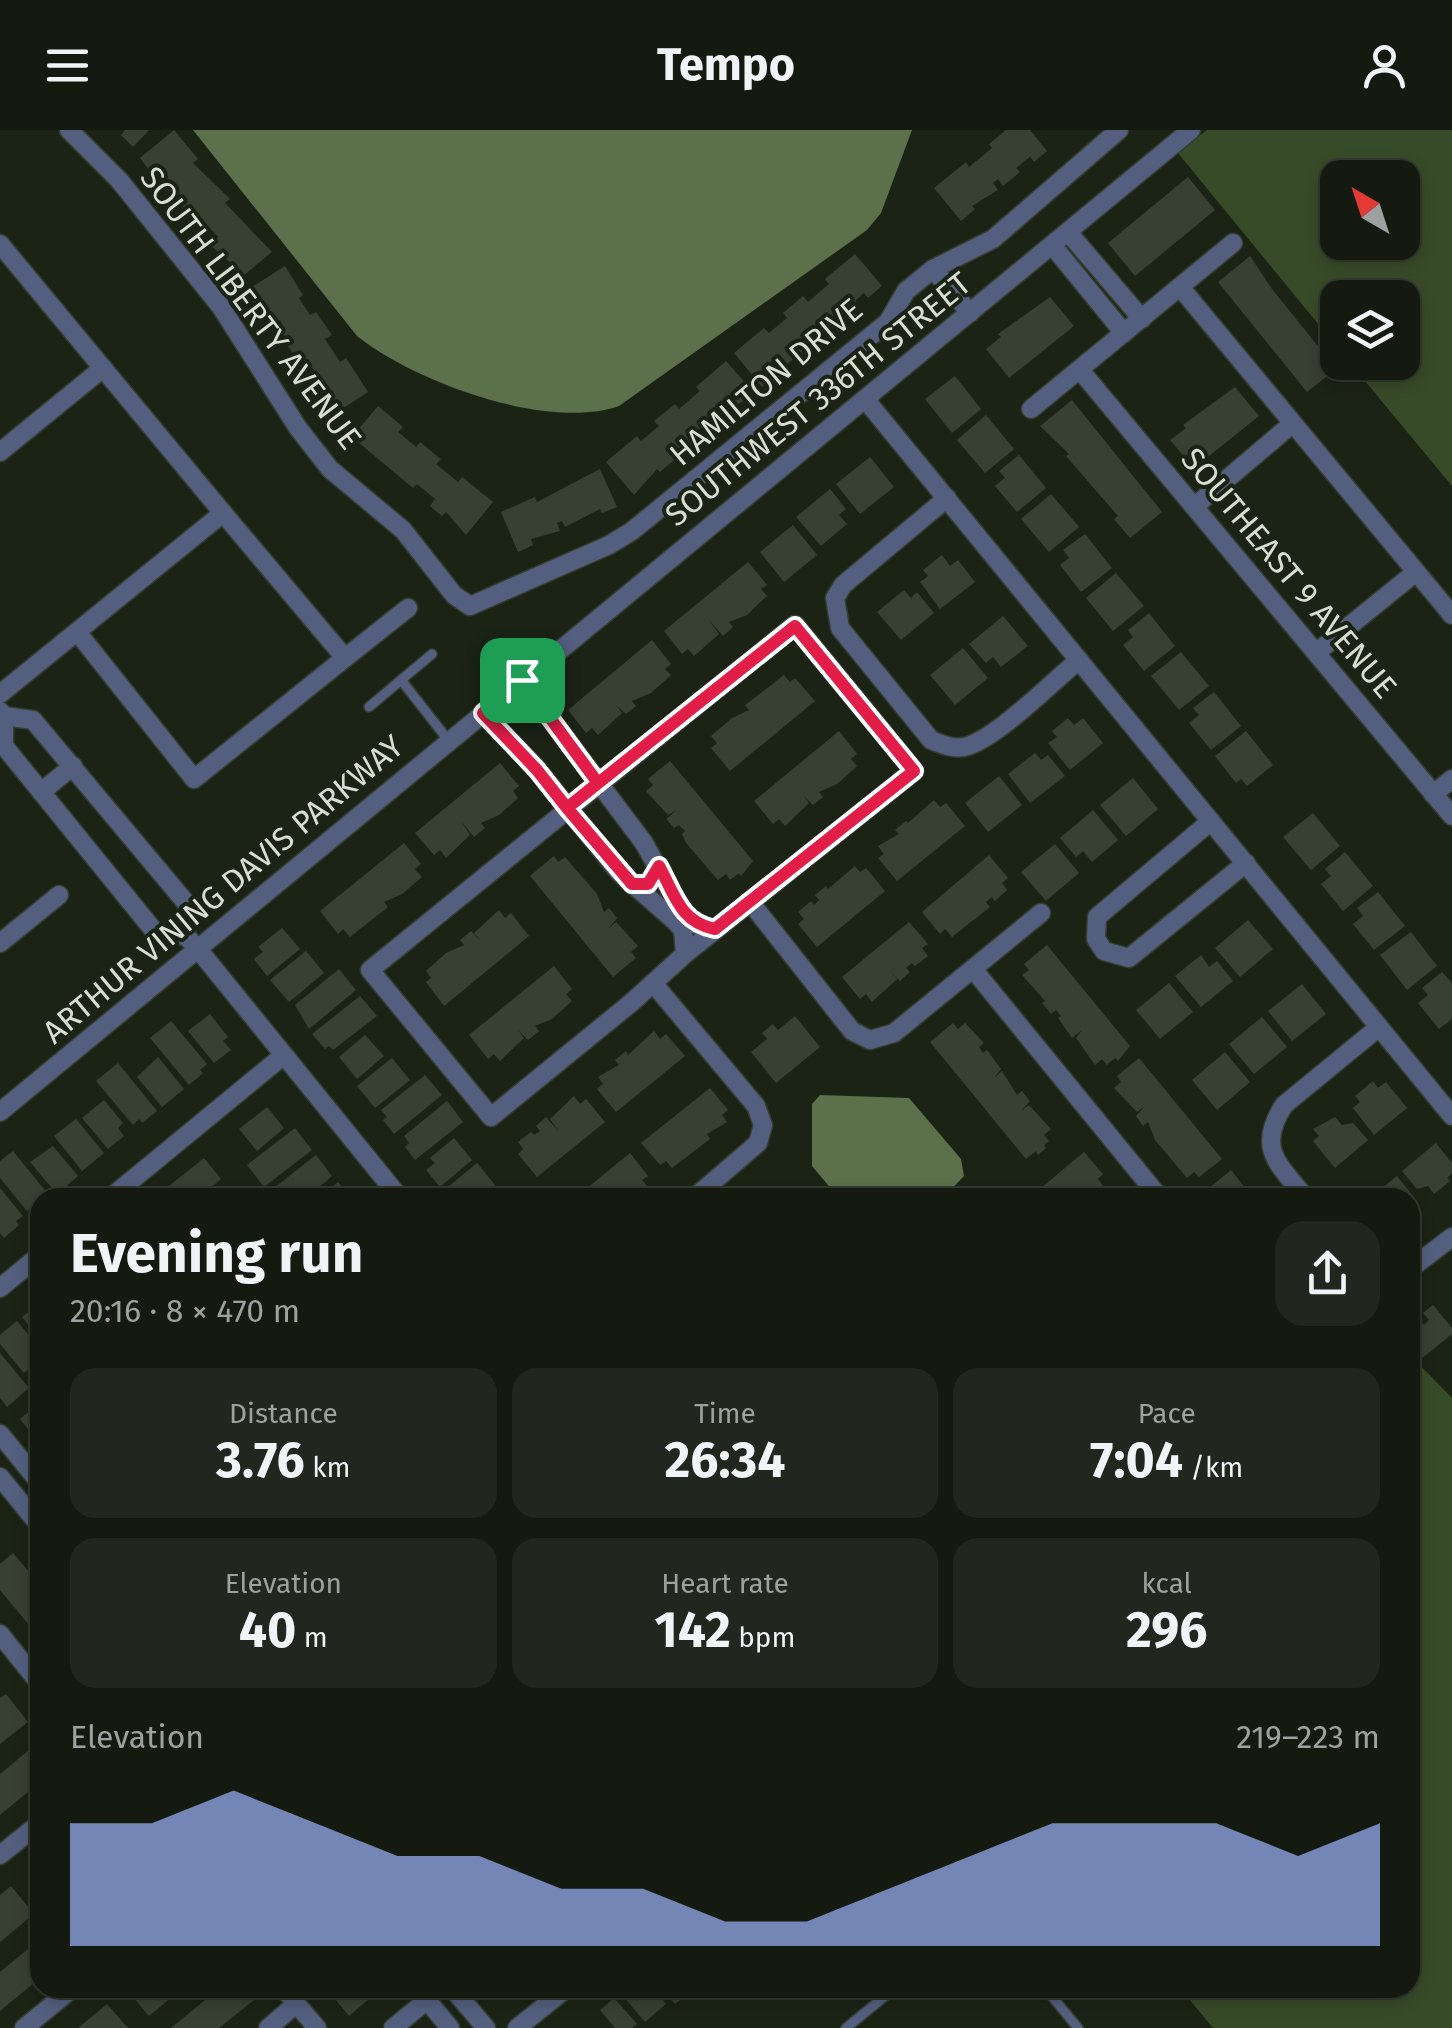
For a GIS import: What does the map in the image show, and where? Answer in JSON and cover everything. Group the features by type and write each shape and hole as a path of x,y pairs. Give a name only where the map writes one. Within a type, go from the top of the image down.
{"street":[{"name":"SOUTH LIBERTY AVENUE","path":"69,130 118,180 221,307 298,428 330,469 404,530 454,595 470,606"},
{"name":"HAMILTON DRIVE","path":"470,606 609,546 632,531 888,322 906,290 933,268 993,239 1120,130"},
{"name":"SOUTHWEST 336TH STREET","path":"483,713 1191,130"},
{"path":"1068,232 1142,319"},
{"path":"1032,409 1233,243"},
{"path":"0,244 345,658"},
{"path":"1052,245 1124,333"},
{"path":"933,268 970,313"},
{"path":"1180,287 1452,615"},
{"path":"0,452 103,368"},
{"name":"SOUTHEAST 9 AVENUE","path":"1080,370 1452,816"},
{"path":"865,399 1452,1116"},
{"path":"1194,506 1292,424"},
{"path":"947,498 843,585 835,598 840,628 930,740 947,747 966,748 986,737 1079,660"},
{"path":"0,694 223,513"},
{"path":"1317,652 1416,572"},
{"path":"78,633 194,779 408,608"},
{"path":"795,626 914,771 751,903 491,1117 370,970 795,626"},
{"path":"522,680 659,866 688,919 715,929"},
{"path":"192,942 155,932 4,746 2,713 34,720 187,904 192,942 392,1188"},
{"path":"483,713 537,770 632,884 680,926 685,954"},
{"name":"ARTHUR VINING DAVIS PARKWAY","path":"0,1112 192,942 483,713"},
{"path":"41,792 73,766"},
{"path":"1433,794 1452,779"},
{"path":"1210,821 1097,917 1096,939 1104,951 1129,958 1246,863"},
{"path":"632,884 648,884 659,866"},
{"path":"0,942 59,894"},
{"path":"751,903 852,1031 870,1040 894,1033 1041,912"},
{"path":"973,969 1150,1188"},
{"path":"652,983 756,1106 763,1132 752,1150 706,1188"},
{"path":"1298,1188 1275,1160 1270,1144 1275,1118 1284,1105 1380,1027"},
{"path":"127,1188 284,1054"},
{"path":"1420,1261 1452,1237"},
{"path":"0,1288 30,1263"},
{"path":"0,1434 30,1471"},
{"path":"0,1477 30,1514"},
{"path":"0,1634 6,1656 30,1676"},
{"path":"0,1855 30,1831"},
{"path":"24,2028 61,1998"},
{"path":"291,1998 317,2028"},
{"path":"393,2028 419,1998"},
{"path":"425,1998 450,2028"},
{"path":"460,1998 486,2028"},
{"path":"517,2028 554,1998"},
{"path":"268,2028 296,2004"}],"lane":[{"path":"369,706 432,654"},
{"path":"400,680 450,741"},
{"path":"846,2028 883,1998"},
{"path":"1053,1998 1078,2028"}],"shaded area":[{"path":"193,130 912,130 881,213 867,230 619,406 590,412 556,412 483,398 446,385 412,370 357,336"},
{"path":"1207,130 1452,130 1452,486 1364,380 1420,380 1420,280 1320,280 1320,326 1178,153"},
{"path":"820,1095 909,1098 961,1159 964,1176 953,1188 830,1188 812,1166 812,1104"},
{"path":"1420,1365 1452,1398 1452,2028 1213,2028 1188,1998 1420,1998"}],"building":[{"path":"125,130 149,130 133,147 121,135"},
{"path":"174,130 198,159 193,163 230,199 225,203 272,252 238,280 228,266 231,263 209,244 218,237 202,219 196,224 156,169 151,173 140,158"},
{"path":"1006,130 1030,130 1047,151 1034,162 1030,157 1016,168 1020,172 1003,186 998,179 993,183 998,190 972,206 975,209 961,221 934,188 966,162 969,167"},
{"path":"1188,177 1215,210 1135,276 1108,243"},
{"path":"855,254 882,286 868,298 864,293 855,301 859,307 847,317 841,310 821,327 812,338 815,341 771,372 774,377 762,387 734,353 764,328 769,333 787,318 783,313 803,296 808,302 829,284 825,279"},
{"path":"1250,256 1320,349 1322,380 1307,392 1218,282"},
{"path":"285,266 310,315 316,312 332,335 325,339 340,362 346,358 368,392 333,415 324,401 329,397 322,386 316,390 308,377 315,372 312,367 305,372 277,329 283,326 280,320 272,325 249,289"},
{"path":"1050,297 1074,326 1009,378 986,349 1001,337 998,334"},
{"path":"726,361 755,394 728,410 733,416 722,426 714,417 694,434 697,437 687,449 660,472 657,469 634,495 606,462 637,436 641,441 659,426 654,421 675,404 679,409 700,391 696,387"},
{"path":"955,376 981,409 952,433 925,399"},
{"path":"1235,387 1259,416 1194,468 1170,440 1186,428 1183,425"},
{"path":"1072,400 1162,512 1130,538 1114,519 1118,516 1066,456 1069,454 1040,426"},
{"path":"378,406 403,427 398,432 416,447 420,442 441,459 436,464 458,482 462,477 493,502 466,535 446,512 442,516 430,506 435,499 417,484 413,488 352,437"},
{"path":"986,415 1014,449 985,473 957,440"},
{"path":"1019,455 1046,488 1017,512 995,486 1005,478 999,471"},
{"path":"870,457 894,487 860,514 836,484"},
{"path":"600,469 617,507 602,513 600,509 565,527 562,521 557,523 560,531 531,539 533,545 518,552 501,512 535,497 537,502"},
{"path":"830,489 846,509 839,515 847,524 821,546 796,517"},
{"path":"1051,494 1079,527 1049,552 1021,519"},
{"path":"793,525 817,555 784,582 760,552"},
{"path":"1085,534 1112,568 1081,592 1060,565 1069,558 1063,550"},
{"path":"942,555 950,566 958,560 975,582 940,609 920,582 928,576 923,570"},
{"path":"748,562 767,585 761,589 767,596 747,615 729,622 733,627 723,636 709,620 719,634 694,656 688,649 682,654 664,631"},
{"path":"1116,573 1144,606 1113,631 1086,598"},
{"path":"904,590 911,598 917,592 934,613 901,640 877,612"},
{"path":"1149,613 1175,646 1144,671 1123,645 1133,637 1128,630"},
{"path":"1003,616 1028,646 1001,667 993,657 986,663 969,644"},
{"path":"652,640 671,664 665,669 671,675 651,693 632,701 636,706 626,714 616,705 622,713 598,735 592,728 586,733 568,710"},
{"path":"963,648 988,678 955,705 930,675"},
{"path":"1181,652 1209,686 1179,710 1151,676"},
{"path":"784,675 790,682 795,678 815,701 730,771 711,748 717,743 711,736 749,710 745,705"},
{"path":"1214,692 1241,726 1211,750 1189,723 1199,715 1193,708"},
{"path":"1068,718 1074,725 1083,718 1103,743 1070,770 1048,743 1057,737 1052,731"},
{"path":"839,731 857,754 851,759 857,766 837,784 819,792 823,797 813,805 803,795 809,803 785,826 779,819 773,824 754,801"},
{"path":"1246,731 1273,765 1247,786 1241,779 1236,783 1215,756"},
{"path":"1035,753 1041,760 1048,755 1065,776 1030,803 1008,774"},
{"path":"670,761 753,861 741,876 739,873 730,880 726,874 718,880 686,843 682,834 685,831 679,825 674,828 666,819 677,810 668,815 646,791 653,785 648,779"},
{"path":"500,763 519,786 513,791 518,798 499,815 481,823 485,828 474,837 461,821 470,835 446,858 440,850 434,855 415,833"},
{"path":"999,776 1022,805 988,832 965,803"},
{"path":"1133,778 1158,809 1126,836 1100,805"},
{"path":"934,800 940,807 946,803 965,826 897,881 878,858 884,854 878,846 899,834 895,830"},
{"path":"1093,810 1118,840 1092,862 1083,851 1076,857 1060,838"},
{"path":"1313,813 1340,846 1311,870 1283,837"},
{"path":"404,843 421,864 415,869 422,877 402,894 384,902 388,907 350,937 343,929 338,934 320,911"},
{"path":"1055,844 1079,873 1046,901 1021,872"},
{"path":"1345,852 1373,886 1343,911 1321,884 1331,876 1325,869"},
{"path":"989,855 1008,878 1002,883 1007,890 995,901 992,897 986,902 990,907 952,937 945,929 940,934 922,912"},
{"path":"554,856 558,862 565,857 597,894 604,912 609,908 617,918 608,929 616,922 638,946 631,952 636,958 613,977 530,876"},
{"path":"855,866 860,872 866,868 885,891 817,947 798,924 804,919 798,912 811,901 814,905 819,900 815,895"},
{"path":"1378,892 1405,926 1374,950 1353,924 1363,916 1357,908"},
{"path":"499,910 505,918 511,913 529,936 444,1006 426,982 431,978 426,971 446,953 464,945 460,940 471,931 481,941 474,933"},
{"path":"1248,920 1273,949 1240,977 1215,948"},
{"path":"909,922 928,944 922,948 928,956 906,968 910,972 900,981 890,971 897,979 872,1002 866,994 860,999 842,977"},
{"path":"282,928 300,949 267,976 254,959 263,952 258,947"},
{"path":"1411,932 1437,966 1407,990 1380,955"},
{"path":"1047,945 1130,1046 1118,1061 1115,1058 1107,1065 1102,1059 1095,1065 1076,1038 1082,1030 1072,1038 1058,1018 1061,1016 1056,1010 1051,1014 1022,975 1029,970 1024,964"},
{"path":"306,951 324,973 289,1002 270,980"},
{"path":"1201,955 1209,967 1217,961 1233,981 1201,1007 1175,976"},
{"path":"554,966 572,989 566,994 572,1001 552,1019 535,1026 539,1031 528,1040 518,1030 524,1038 500,1061 494,1054 488,1059 469,1035"},
{"path":"339,969 356,990 309,1029 295,1005"},
{"path":"1442,972 1452,983 1452,1019 1439,1029 1418,1003 1428,995 1422,988"},
{"path":"1169,983 1193,1012 1160,1039 1136,1010"},
{"path":"1302,984 1326,1014 1292,1041 1268,1011"},
{"path":"360,996 377,1016 333,1050 329,1046 325,1049 312,1034"},
{"path":"210,1014 228,1037 223,1041 231,1050 214,1063 188,1031"},
{"path":"795,1016 820,1047 776,1083 751,1052 767,1039 762,1033 773,1024 778,1030"},
{"path":"1262,1017 1287,1047 1254,1074 1229,1044"},
{"path":"171,1021 207,1064 189,1085 150,1038"},
{"path":"953,1023 958,1029 965,1023 984,1043 979,1047 983,1053 987,1050 1001,1069 994,1078 1002,1071 1017,1095 1022,1091 1030,1101 1021,1111 1029,1105 1051,1129 1044,1135 1049,1141 1044,1145 1046,1148 1038,1155 1036,1151 1026,1159 930,1042"},
{"path":"654,1031 660,1039 666,1034 685,1056 616,1112 597,1089 603,1084 598,1077 619,1065 615,1060 626,1051 628,1055"},
{"path":"365,1035 384,1056 357,1079 339,1057"},
{"path":"1225,1052 1250,1082 1217,1110 1192,1080"},
{"path":"158,1057 184,1089 162,1107 137,1077"},
{"path":"392,1058 410,1080 375,1108 357,1086"},
{"path":"1139,1058 1222,1159 1199,1177 1194,1172 1187,1178 1155,1140 1148,1122 1143,1126 1136,1116 1145,1106 1137,1112 1114,1088 1121,1082 1117,1076"},
{"path":"118,1063 157,1111 142,1123 139,1119 133,1125 96,1081"},
{"path":"425,1075 442,1095 394,1134 383,1120 387,1117 381,1110"},
{"path":"1373,1081 1378,1088 1386,1082 1407,1108 1374,1135 1353,1108 1360,1102 1355,1096"},
{"path":"710,1088 728,1110 722,1115 727,1122 707,1134 710,1139 672,1168 666,1161 660,1165 641,1143"},
{"path":"574,1096 580,1104 586,1099 605,1122 537,1177 518,1154 523,1149 518,1142 531,1132 534,1135 540,1131 536,1126 546,1117 559,1132 550,1119"},
{"path":"104,1100 123,1123 118,1128 124,1136 108,1149 82,1118"},
{"path":"447,1101 463,1122 415,1160 405,1147 409,1143 404,1136"},
{"path":"267,1107 284,1128 257,1151 239,1129"},
{"path":"1335,1117 1342,1125 1353,1123 1368,1140 1335,1168 1313,1141 1319,1136 1313,1129"},
{"path":"76,1119 104,1153 82,1171 54,1136"},
{"path":"295,1128 312,1150 264,1187 247,1165"},
{"path":"454,1138 472,1160 440,1187 426,1170 435,1163 430,1158"},
{"path":"1436,1143 1452,1163 1452,1173 1447,1178 1450,1181 1434,1194 1428,1186 1416,1188 1402,1171"},
{"path":"53,1146 78,1176 64,1188 52,1188 30,1162"},
{"path":"13,1151 43,1188 30,1188 27,1211 0,1178 0,1161"},
{"path":"1084,1152 1103,1174 1098,1179 1103,1188 1041,1188"},
{"path":"630,1153 648,1176 642,1180 647,1188 587,1188"},
{"path":"316,1155 332,1176 318,1188 274,1188"},
{"path":"204,1158 221,1179 210,1188 169,1186"},
{"path":"477,1163 495,1185 492,1188 447,1188"},
{"path":"1231,1170 1245,1188 1209,1188"},
{"path":"1397,1176 1407,1188 1382,1188"},
{"path":"0,1188 23,1216 4,1238 0,1233"},
{"path":"1433,1305 1452,1328 1452,1334 1421,1359 1420,1320 1424,1325 1429,1320 1423,1313"},
{"path":"30,1311 30,1327 22,1317"},
{"path":"17,1321 30,1337 30,1368 24,1373 0,1344 0,1335"},
{"path":"0,1353 29,1388 7,1407 0,1398"},
{"path":"30,1410 30,1432 20,1419"},
{"path":"13,1553 30,1573 30,1626 0,1590 0,1564"},
{"path":"6,1694 28,1722 0,1744 0,1698"},
{"path":"30,1749 30,1790 0,1815 0,1774"},
{"path":"11,1886 30,1909 30,1917 0,1942 0,1895"},
{"path":"30,1947 30,1986 0,2011 0,1972"},
{"path":"134,1998 171,1998 149,2016"},
{"path":"208,1998 254,2000 219,2028 171,2028"},
{"path":"334,1998 370,1998 349,2016"},
{"path":"614,1998 637,2024 632,2028 615,2028 600,2010"},
{"path":"625,1998 661,1998 666,2004 645,2022"},
{"path":"107,2004 128,2028 78,2028"}],"route":[{"path":"522,680 483,713 567,808 795,626 914,771 751,903 715,929 702,927 682,912 659,866 648,884 632,884 604,856 567,808 598,783 522,680"}]}
